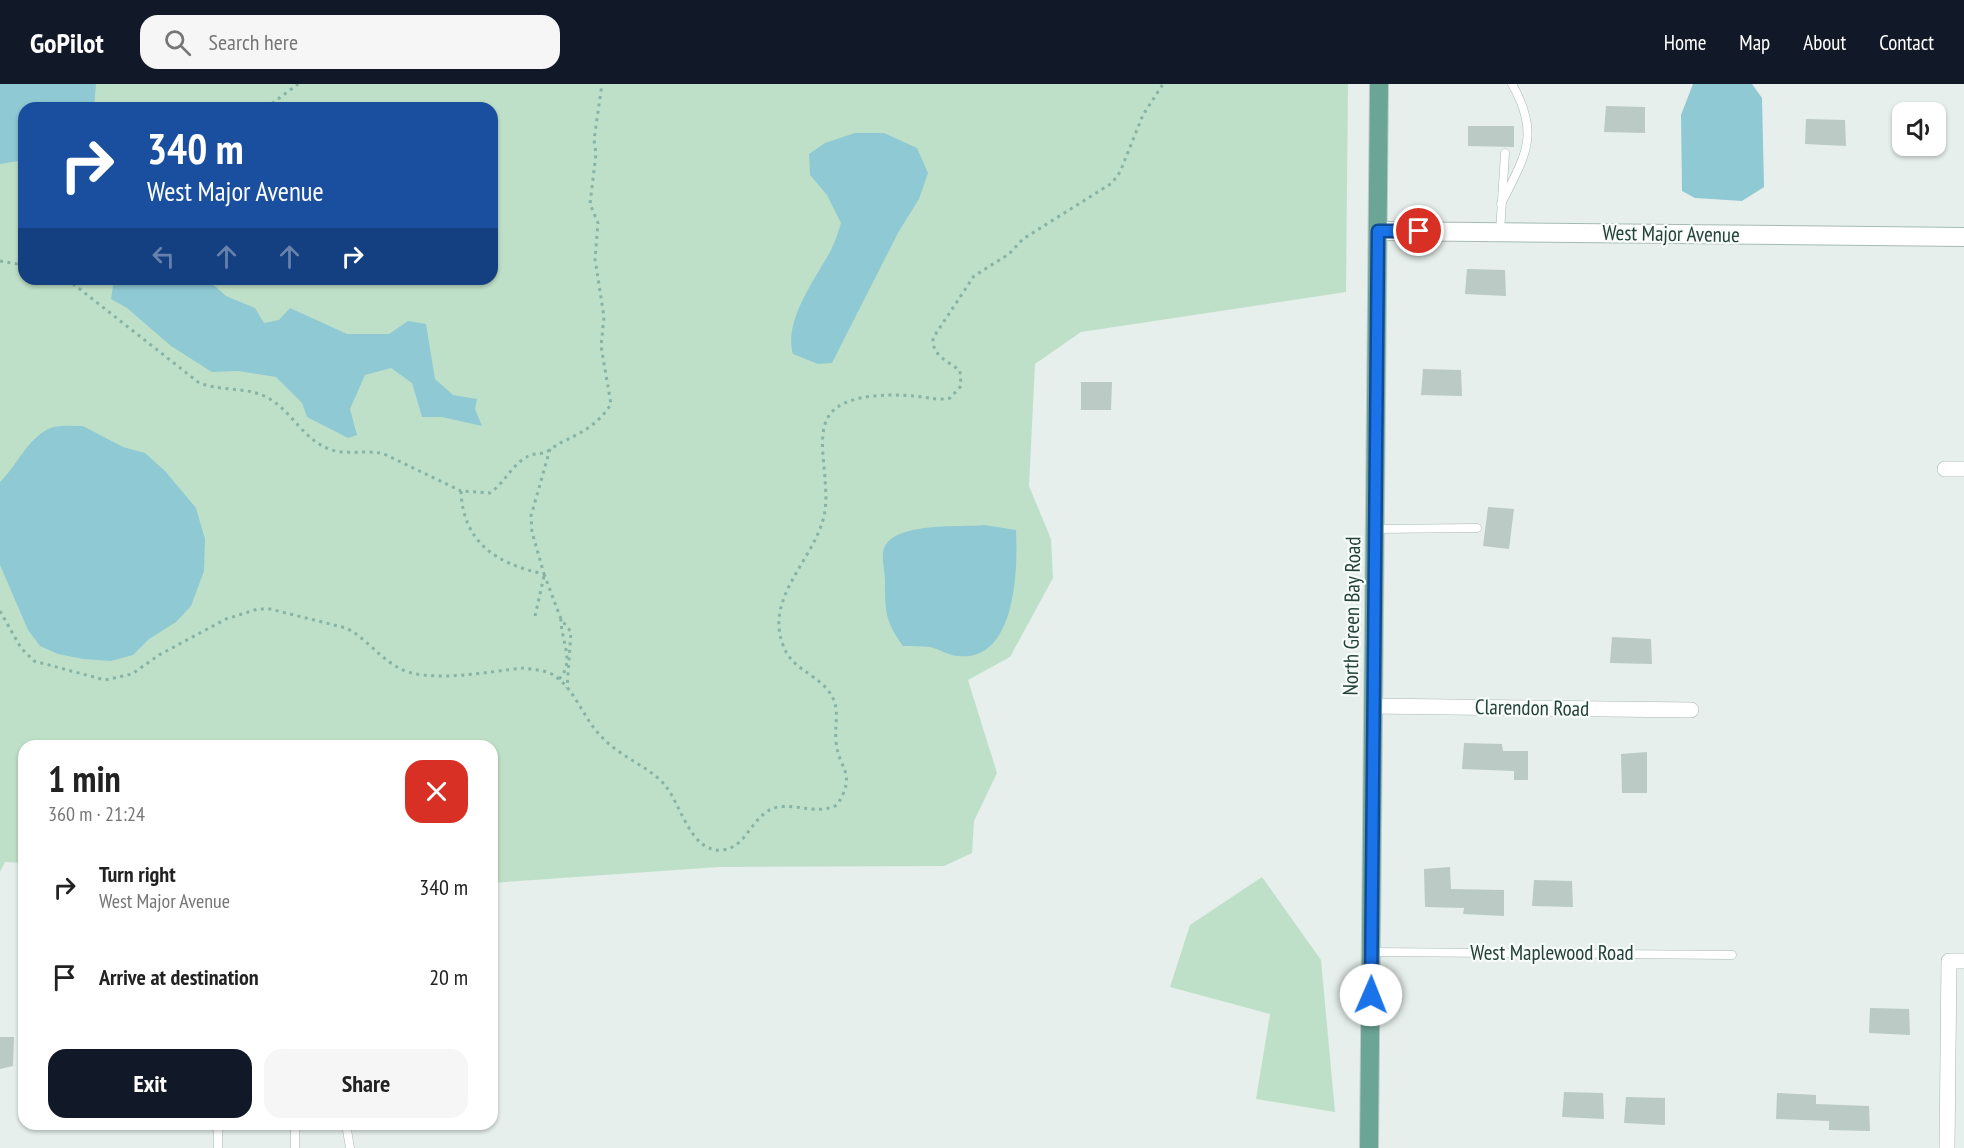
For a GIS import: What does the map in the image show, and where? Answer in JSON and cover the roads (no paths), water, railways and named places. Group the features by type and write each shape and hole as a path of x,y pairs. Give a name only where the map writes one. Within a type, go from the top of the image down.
{"main road":[{"name":"North Green Bay Road","path":"1369,1148 1379,84"}],"street":[{"name":"West Major Avenue","path":"1378,231 1964,237"},
{"path":"1945,469 1964,469"},
{"name":"Clarendon Road","path":"1373,706 1691,710"},
{"path":"1947,1148 1956,961"}],"lane":[{"path":"1501,204 1528,144 1529,130 1512,84"},
{"path":"1500,232 1504,153"},
{"path":"1376,529 1477,528"},
{"name":"West Maplewood Road","path":"1372,952 1732,955"},
{"path":"218,1130 218,1148"},
{"path":"295,1130 295,1148"},
{"path":"347,1130 350,1148"}],"water":[{"path":"0,84 96,84 94,102 18,102 18,161 0,164"},
{"path":"1693,84 1752,84 1762,98 1764,187 1742,201 1695,198 1682,191 1681,115"},
{"path":"855,133 884,133 917,148 928,173 919,199 899,231 832,363 818,364 793,354 791,341 793,328 803,300 831,250 841,223 827,195 810,175 809,154 825,143"},
{"path":"113,285 214,285 226,296 255,308 264,323 279,320 290,308 347,334 389,334 408,321 426,324 435,379 453,395 477,399 475,409 482,426 442,417 422,417 412,383 391,368 365,375 350,409 357,435 348,438 307,417 302,403 276,377 238,371 212,372 171,346 127,308 111,299"},
{"path":"57,426 83,426 123,447 145,453 165,471 196,508 205,539 204,571 191,606 176,622 149,639 133,655 111,661 58,654 40,646 28,630 0,565 0,482 31,443 45,431"},
{"path":"984,525 1016,530 1014,589 1002,630 991,645 977,654 957,656 930,647 903,646 889,622 886,608 883,553 888,542 897,535 911,530 943,526"}]}
